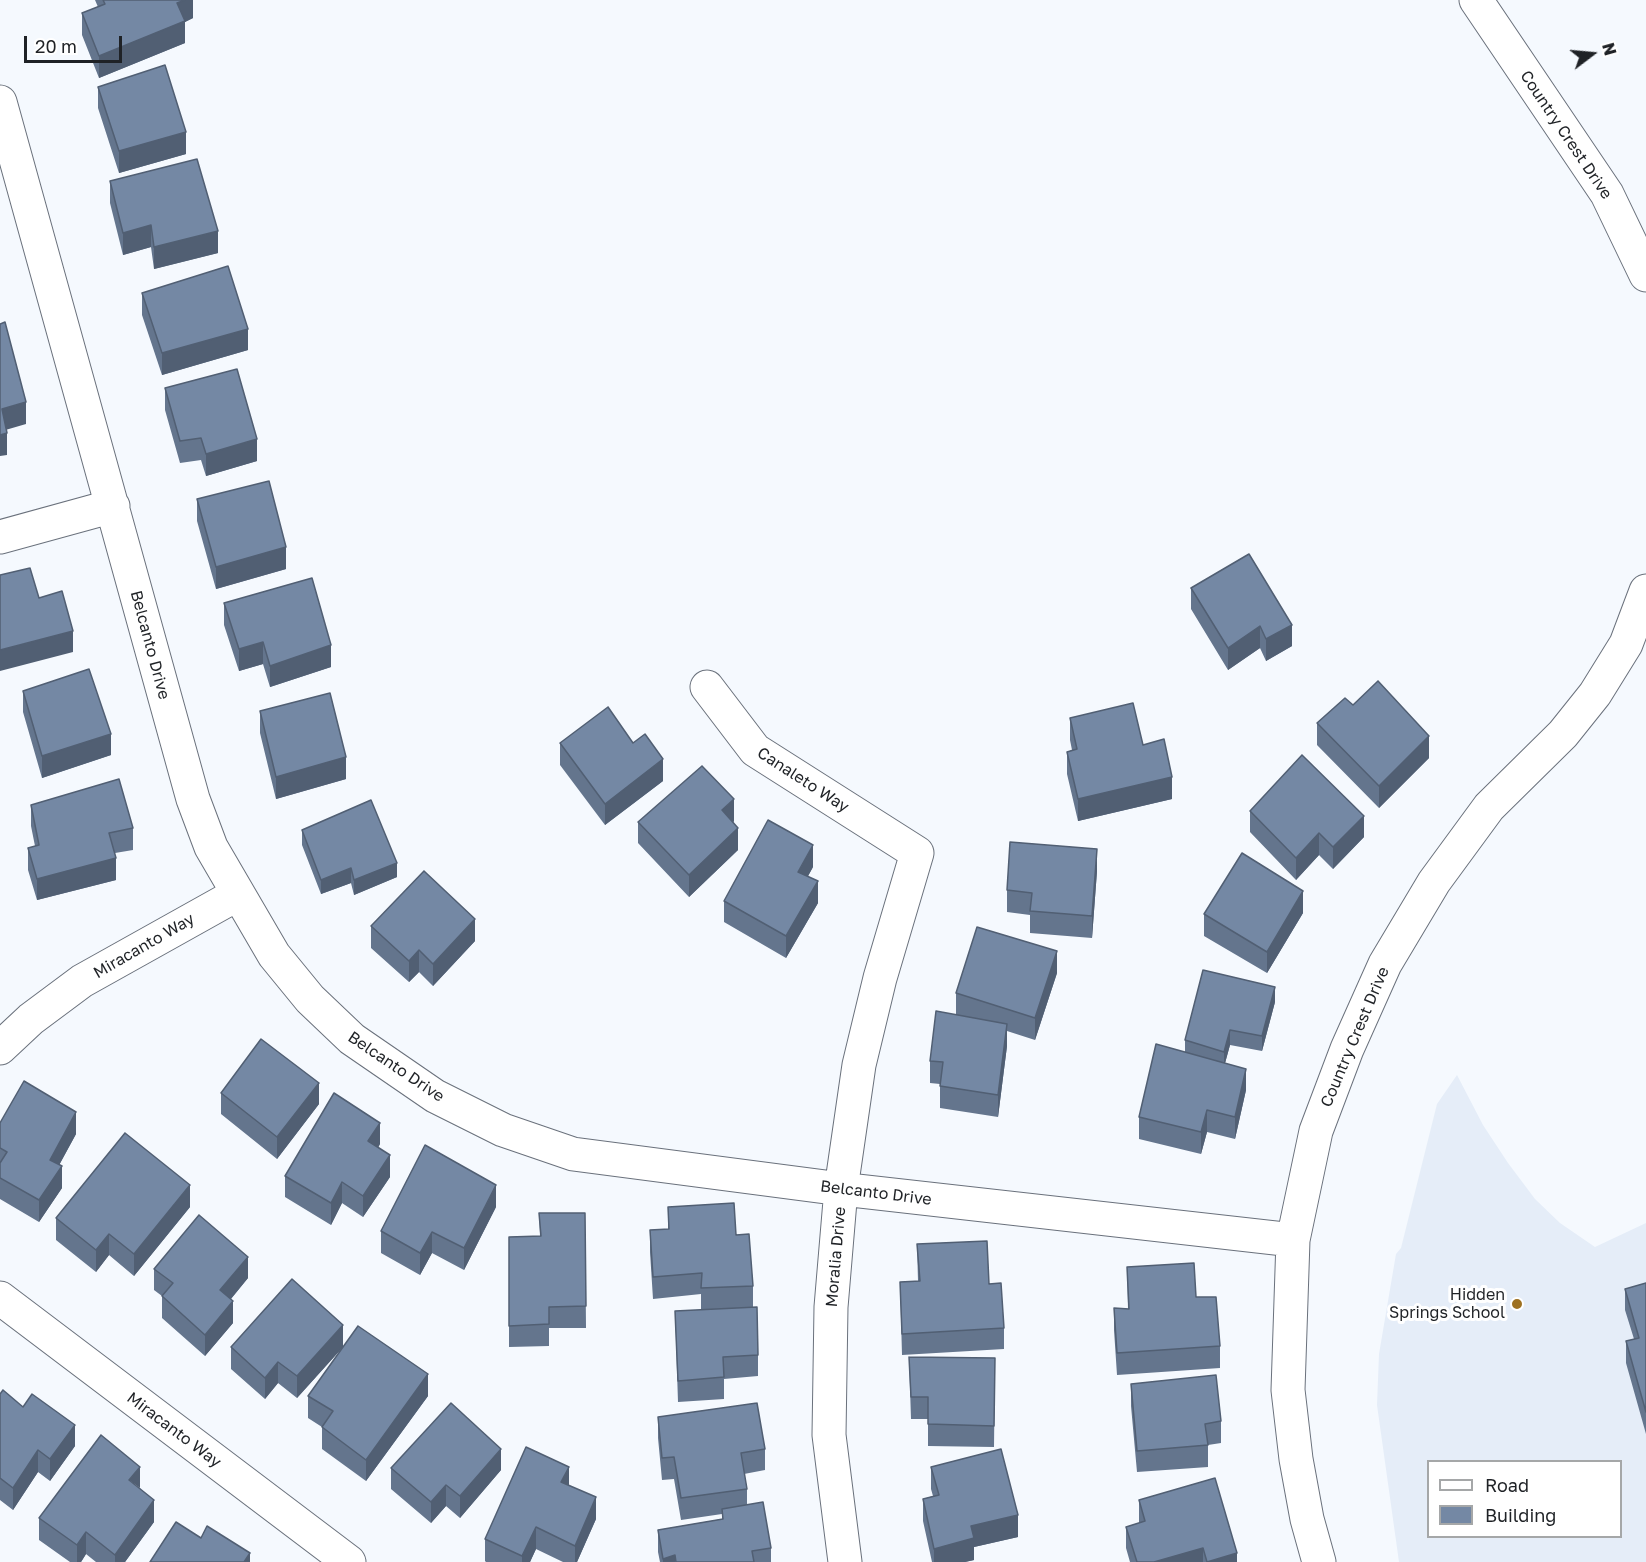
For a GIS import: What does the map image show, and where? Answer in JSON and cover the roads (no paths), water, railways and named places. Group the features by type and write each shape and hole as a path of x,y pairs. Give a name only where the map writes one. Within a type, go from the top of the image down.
{"street":[{"name":"Country Crest Drive","path":"1476,0 1607,194 1632,241 1646,275"},
{"name":"Belcanto Drive","path":"0,102 193,799 211,847 274,955 310,999 352,1039 435,1096 503,1130 573,1154 841,1189 1293,1240"},
{"path":"0,537 113,506"},
{"name":"Country Crest Drive","path":"1319,1562 1296,1459 1288,1390 1293,1240 1316,1131 1347,1049 1385,964 1434,882 1489,807 1563,734 1595,694 1626,644 1646,591"},
{"name":"Canaleto Way","path":"707,687 755,750 917,853"},
{"name":"Moralia Drive","path":"845,1562 829,1435 831,1307 841,1189 859,1065 880,978 917,853"},
{"name":"Miracanto Way","path":"0,1048 31,1019 82,981 237,895"},
{"name":"Miracanto Way","path":"0,1298 349,1562"}],"place":[{"name":"Hidden Springs School","path":"1517,1304"}]}
